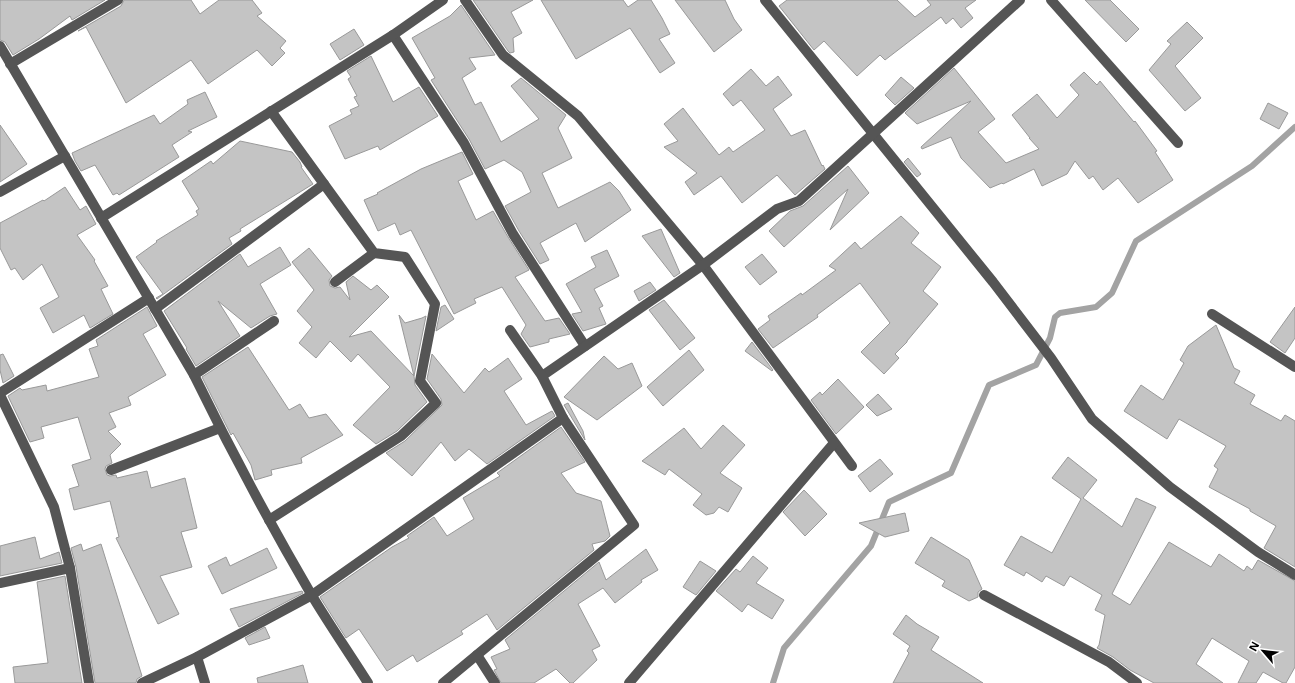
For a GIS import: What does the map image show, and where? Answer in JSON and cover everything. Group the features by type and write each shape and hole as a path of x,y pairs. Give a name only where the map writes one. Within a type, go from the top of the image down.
{"street":[{"path":"10,64 118,0"},
{"path":"101,218 393,35 443,0"},
{"path":"465,0 503,55 578,116 703,265 852,466"},
{"path":"765,0 993,282 1051,358 1092,419 1170,488 1258,552 1295,575"},
{"path":"542,376 703,265 777,209 799,201 1020,0"},
{"path":"1051,0 1178,144"},
{"path":"393,35 464,142 513,234 585,346"},
{"path":"0,46 150,298 194,375 220,428 269,520 312,595 368,683"},
{"path":"271,111 374,253"},
{"path":"0,192 65,156"},
{"path":"155,308 324,184"},
{"path":"269,520 401,436 436,403 420,381 435,304 405,257 374,253 335,282"},
{"path":"89,683 70,568 54,507 1,399 150,298"},
{"path":"1212,314 1295,367"},
{"path":"194,375 274,321"},
{"path":"443,683 634,525 563,418 542,376 510,330"},
{"path":"142,683 197,657 312,595 563,418"},
{"path":"111,470 220,428"},
{"path":"629,683 834,443"},
{"path":"0,583 70,568"},
{"path":"984,595 1109,662 1137,683"},
{"path":"477,655 495,683"},
{"path":"197,657 205,683"}],"building":[{"path":"0,0 105,0 72,20 70,16 39,39 13,55 5,42 0,40"},
{"path":"124,0 191,0 200,14 219,0 252,0 262,13 257,16 286,41 280,48 285,53 272,66 257,50 208,84 191,60 126,103 86,27 78,31 121,6"},
{"path":"473,0 533,0 511,12 522,33 513,38 514,52 510,53 508,51"},
{"path":"541,0 623,0 628,7 638,0 651,0 670,34 659,39 675,63 660,73 630,28 576,59"},
{"path":"675,0 725,0 734,19 742,30 714,52"},
{"path":"787,0 897,0 915,17 931,5 927,0 976,0 965,8 973,18 961,28 953,18 946,24 941,17 885,60 880,55 857,76 824,41 814,50 779,6"},
{"path":"1085,0 1110,0 1139,29 1126,42"},
{"path":"461,5 495,55 469,58 476,69 462,78 475,105 481,102 501,142 539,119 511,86 521,78 566,115 558,128 572,158 542,173 558,208 610,182 619,191 631,210 585,242 576,223 540,243 549,260 540,264 505,206 531,192 522,172 504,160 485,169 469,139 431,80 435,78 412,38 450,16"},
{"path":"1187,22 1203,38 1175,66 1201,98 1185,111 1149,70 1171,44 1167,41"},
{"path":"354,29 364,45 340,60 330,44"},
{"path":"371,56 393,102 419,87 438,116 380,150 378,146 345,159 329,126 352,114 350,110 359,106 354,97 357,96 348,79 351,77 347,71"},
{"path":"954,68 995,119 978,132 1006,163 1039,149 1012,115 1037,94 1057,118 1079,95 1070,85 1084,72 1097,85 1100,81 1134,122 1135,121 1157,151 1155,152 1173,180 1138,203 1118,178 1103,190 1093,176 1089,179 1075,161 1067,174 1042,186 1034,169 1003,184 1002,183 990,188 961,158 951,137 922,149 921,147 971,101 917,124 905,113"},
{"path":"751,69 766,86 778,76 792,95 773,109 791,136 805,130 822,166 823,165 825,169 795,195 777,175 742,203 721,176 694,195 685,182 697,173 664,147 678,141 664,124 683,108 719,155 729,147 733,152 765,130 741,100 733,106 723,94"},
{"path":"901,77 914,88 895,105 885,95"},
{"path":"205,92 217,117 188,131 192,132 172,145 179,157 119,195 117,193 113,195 95,165 81,171 75,161 72,153 154,115 160,124 188,104 187,100"},
{"path":"1268,103 1288,113 1279,129 1260,119"},
{"path":"0,125 27,164 0,182"},
{"path":"240,141 292,152 300,162 301,167 313,184 240,229 241,231 229,238 232,244 157,299 156,298 163,294 136,257 157,242 156,241 198,215 196,211 199,209 182,181 211,161 213,164"},
{"path":"462,152 473,174 458,181 476,220 493,211 529,270 515,277 545,321 559,318 570,334 549,339 549,342 530,347 521,334 526,325 502,287 474,299 476,303 454,314 411,230 400,235 395,223 378,231 364,200 378,194 377,193 421,169"},
{"path":"908,158 921,174 917,177 904,162"},
{"path":"848,166 869,193 830,230 848,189 784,247 769,231 790,211 803,206"},
{"path":"65,187 80,210 86,206 96,224 77,235 95,260 94,261 108,286 101,289 113,314 90,328 84,315 53,333 40,308 59,297 42,264 23,280 15,268 11,270 0,248 0,223 43,200 44,201"},
{"path":"901,216 919,233 911,243 941,267 923,291 938,304 907,342 895,354 899,358 884,374 861,352 890,323 860,283 817,315 818,317 773,348 758,329 770,320 768,316 801,293 802,295 836,270 829,266 855,242 861,249"},
{"path":"661,229 680,273 674,277 642,236"},
{"path":"280,247 291,265 260,284 277,314 270,316 251,328 218,301 240,336 196,366 186,349 187,348 164,311 240,254 248,267"},
{"path":"309,248 332,276 329,280 330,286 335,288 340,287 350,300 346,282 353,276 371,290 377,285 389,297 349,337 371,331 414,376 415,385 427,402 397,431 376,444 353,425 390,387 358,354 351,362 330,341 316,358 299,343 312,327 297,311 314,290 292,262"},
{"path":"607,250 619,276 594,289 603,306 599,308 606,324 583,331 572,314 582,312 566,284 596,267 591,257"},
{"path":"762,254 777,272 760,285 745,267"},
{"path":"650,282 656,290 639,301 634,291"},
{"path":"664,300 695,338 680,350 649,310"},
{"path":"445,305 454,319 436,331 441,307"},
{"path":"147,307 157,326 143,334 166,375 128,397 131,405 109,413 116,427 108,431 121,444 110,455 112,463 106,466 105,469 107,475 116,475 117,478 147,471 151,488 185,478 197,528 181,532 192,567 160,576 179,614 158,624 116,538 119,537 110,501 74,510 69,489 79,486 72,465 91,459 78,417 41,427 44,438 30,442 8,396 20,388 22,390 46,385 47,391 99,377 89,349 98,346 96,340"},
{"path":"1295,307 1295,338 1285,353 1270,342"},
{"path":"399,315 405,323 426,316 414,376"},
{"path":"1216,325 1234,368 1240,371 1234,383 1255,395 1250,404 1281,421 1285,415 1295,421 1295,567 1264,548 1276,526 1250,511 1250,509 1209,487 1218,469 1214,466 1226,446 1179,419 1167,439 1124,411 1141,385 1163,400 1184,363 1180,360 1188,346"},
{"path":"752,342 773,370 772,371 745,351"},
{"path":"248,347 289,410 300,404 309,418 326,414 343,435 301,458 302,463 271,470 272,475 255,480 251,465 233,433 231,435 202,377"},
{"path":"689,350 704,370 663,406 647,387"},
{"path":"3,354 14,376 3,383 0,370 0,355"},
{"path":"432,354 464,393 485,368 489,372 508,358 522,379 504,391 526,425 552,411 555,416 487,464 469,449 455,461 441,442 412,476 386,453 405,441 442,405 441,399 427,379"},
{"path":"604,356 618,369 632,363 642,386 597,420 564,397"},
{"path":"838,379 864,407 836,434 811,400 820,392 822,395"},
{"path":"878,394 892,409 877,416 866,405"},
{"path":"568,403 583,431 585,440 564,405"},
{"path":"723,425 745,445 720,473 742,488 728,512 719,507 714,513 706,515 693,505 702,494 669,469 665,475 642,461 684,428 701,449"},
{"path":"561,427 585,462 561,473 576,493 601,501 610,536 605,541 592,544 594,550 497,630 487,614 461,631 463,634 417,662 413,655 387,671 359,629 346,638 320,597 392,547 409,538 407,536 434,517 447,536 474,519 463,498 500,476 497,473"},
{"path":"1068,457 1097,480 1083,498 1122,527 1136,498 1156,507 1112,594 1130,605 1169,542 1211,567 1219,554 1244,571 1247,566 1252,570 1258,560 1295,581 1295,667 1286,683 1283,683 1263,672 1256,683 1238,683 1249,661 1212,638 1196,664 1223,683 1154,683 1130,670 1113,657 1097,648 1099,645 1105,615 1095,610 1102,595 1070,576 1064,586 1046,576 1042,582 1026,572 1024,576 1004,565 1021,536 1052,553 1081,499 1052,478"},
{"path":"880,459 893,474 870,492 858,476"},
{"path":"804,490 827,514 805,536 783,512"},
{"path":"905,513 909,531 885,537 859,523"},
{"path":"35,537 40,559 59,552 62,563 0,576 0,546"},
{"path":"931,537 969,560 982,589 978,592 978,597 969,601 942,586 945,581 915,563"},
{"path":"81,544 83,551 101,544 142,676 137,679 136,683 95,683 76,567 71,548"},
{"path":"267,548 277,568 222,594 208,566 226,557 230,566"},
{"path":"646,549 658,570 641,580 642,582 615,603 603,588 578,604 600,646 592,650 597,660 573,683 570,683 556,669 534,683 501,683 494,670 497,669 491,657 510,649 505,640 599,562 606,580"},
{"path":"753,556 768,568 756,583 784,600 772,619 748,604 742,612 716,591 736,569 740,572"},
{"path":"700,561 716,571 696,595 683,587"},
{"path":"65,576 82,683 15,683 13,667 48,663 37,582"},
{"path":"302,591 303,593 239,627 230,609"},
{"path":"906,615 917,624 939,637 931,650 983,683 893,683 909,653 907,651 910,646 893,634"},
{"path":"265,627 270,638 249,645 245,638"},
{"path":"303,665 308,683 258,683 257,678"}],"waterway":[{"path":"773,683 784,648 871,546 889,502 951,473 989,385 1036,365 1050,338 1055,317 1060,313 1096,307 1112,293 1136,241 1252,166 1295,127"}]}
